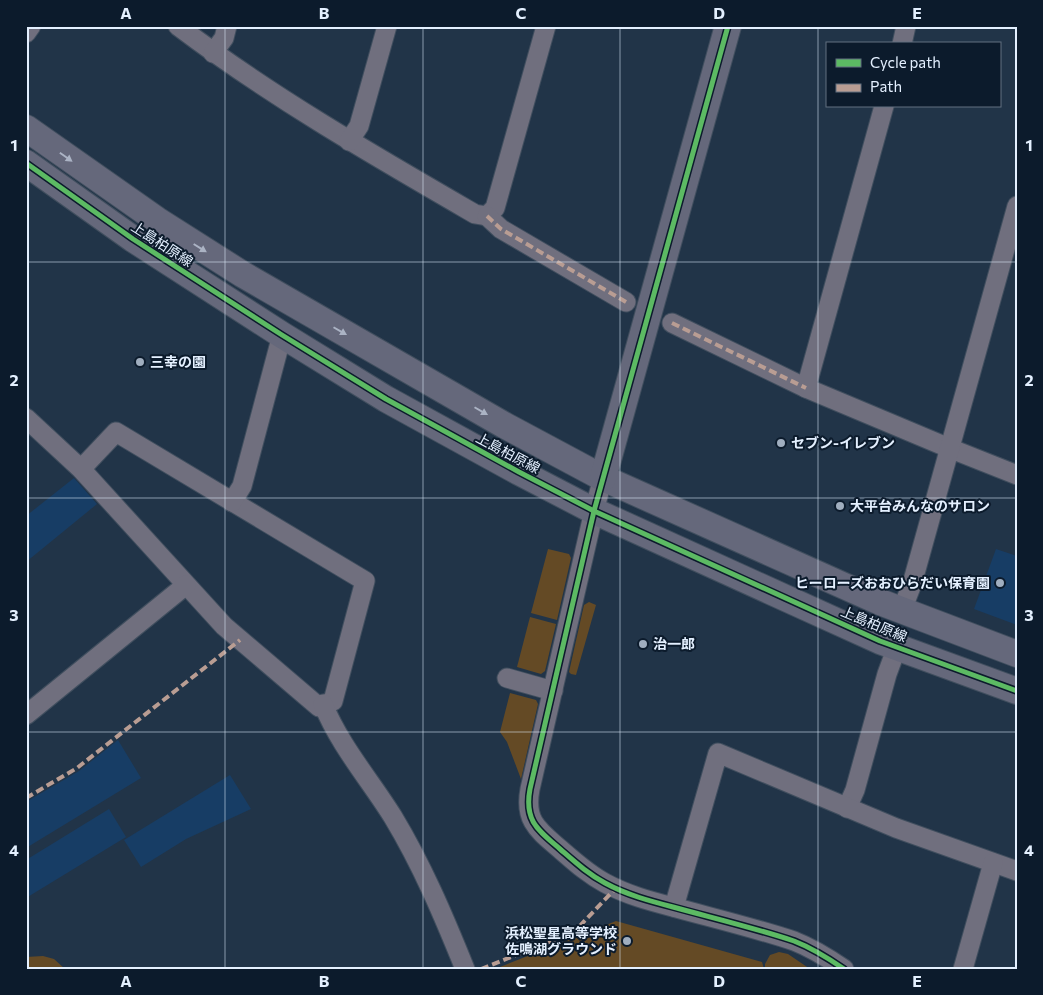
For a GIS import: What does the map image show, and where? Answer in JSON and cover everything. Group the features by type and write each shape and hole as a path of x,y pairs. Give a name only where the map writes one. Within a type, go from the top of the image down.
{"street":[{"path":"26,33 32,26"},
{"path":"178,26 213,53 349,141 475,214 487,216 501,229 626,302"},
{"path":"213,53 224,38 228,26"},
{"path":"349,141 359,126 387,26"},
{"path":"487,216 495,208 546,26"},
{"path":"728,26 594,511 528,800 529,812 539,831 588,873 626,893 796,942 825,956 844,969"},
{"path":"902,42 906,26"},
{"path":"806,388 883,108"},
{"name":"上島柏原線","path":"26,128 157,220 242,274 504,425 603,478 902,610 1017,654"},
{"name":"上島柏原線","path":"26,163 133,239 282,335 423,420 594,511 897,647 1017,691"},
{"path":"902,610 912,584 1017,206"},
{"path":"672,323 806,388 949,448 1017,474"},
{"path":"232,502 242,486 282,335"},
{"path":"26,418 81,468 186,586 241,642 319,706 333,701 365,581 116,432 81,468"},
{"path":"26,715 186,586"},
{"path":"848,808 855,790 887,674 897,647"},
{"path":"507,678 553,691"},
{"path":"323,704 331,725 393,817 413,854 442,910 465,969"},
{"path":"674,907 718,753 896,828 1017,871"},
{"path":"962,969 993,863"}],"shaded area":[{"path":"74,478 97,504 26,562 26,516"},
{"path":"548,549 569,554 571,558 557,620 531,613"},
{"name":"ヒーローズおおひらだい保育園","path":"996,549 1017,556 1017,625 974,609"},
{"path":"589,602 596,605 576,675 571,674 569,672 584,605"},
{"path":"530,617 556,624 545,671 541,674 517,667"},
{"path":"510,693 536,700 538,704 521,779 507,742 500,732"},
{"path":"118,740 141,778 26,848 26,802 79,771"},
{"path":"230,775 251,809 186,839 141,867 124,840"},
{"path":"109,809 126,837 26,898 26,860"},
{"name":"浜松聖星高等学校 佐鳴湖グラウンド","path":"616,921 762,962 764,969 495,969"},
{"path":"779,952 788,954 810,969 765,969 765,964 770,955"},
{"path":"43,956 54,959 65,969 26,969 26,957"}],"marked path":[{"path":"487,216 501,229 626,302"},
{"path":"672,323 806,388"},
{"path":"26,798 77,768 240,640"},
{"path":"481,969 574,932 616,888"}],"cycle path":[{"path":"728,26 594,511 530,789 529,809 534,824 545,836 587,872 613,887 647,900 794,941 844,969"},
{"path":"26,163 133,239 282,335 386,399 519,472 594,511 880,641 1017,691"}],"place":[{"name":"三幸の園","path":"140,362"},
{"name":"セブン-イレブン","path":"781,443"},
{"name":"大平台みんなのサロン","path":"840,506"},
{"name":"ヒーローズおおひらだい保育園","path":"1000,583"},
{"name":"治一郎","path":"643,644"},
{"name":"浜松聖星高等学校 佐鳴湖グラウンド","path":"627,941"}]}
